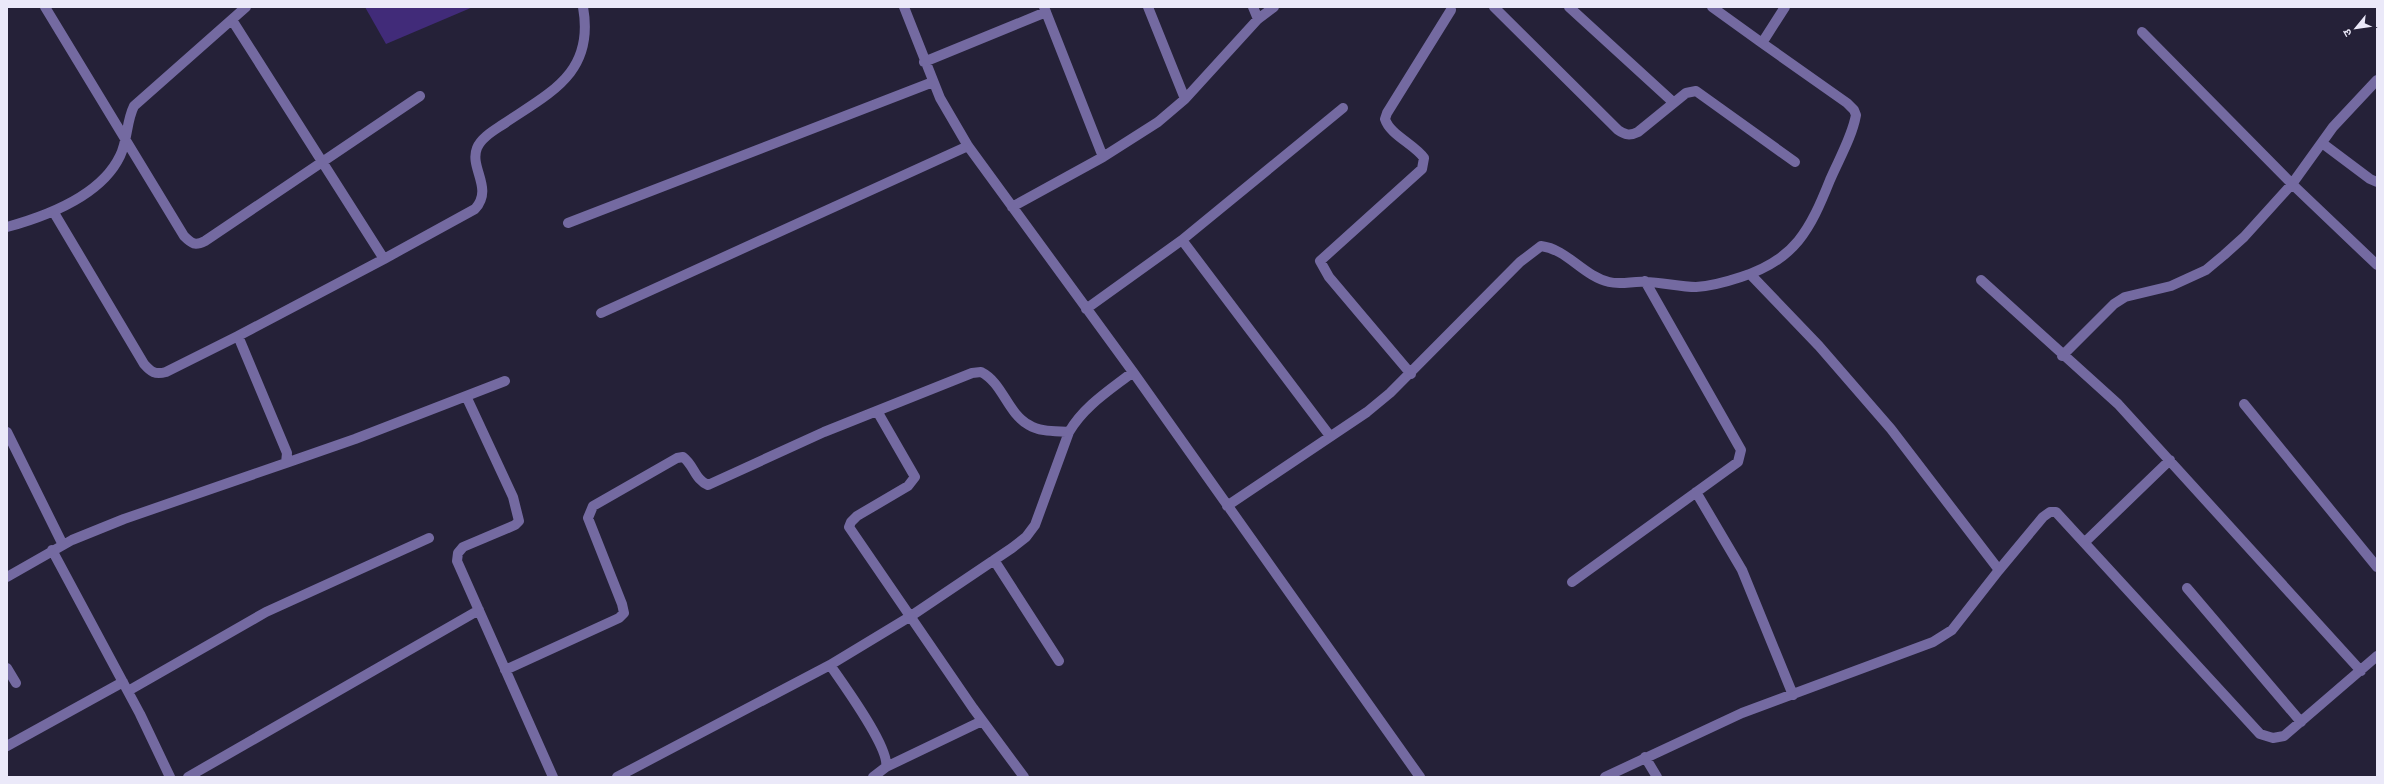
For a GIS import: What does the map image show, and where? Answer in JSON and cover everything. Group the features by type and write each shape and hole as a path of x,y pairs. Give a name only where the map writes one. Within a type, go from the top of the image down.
{"street":[{"path":"46,7 125,140 184,236 191,244 198,245 420,96"},
{"path":"7,227 53,211 102,181 113,169 121,154 130,114 134,106 246,7"},
{"path":"53,211 140,357 151,372 157,374 166,372 384,259 475,209 482,202 483,195 476,155 477,148 488,135 559,86 580,60 584,44 586,23 583,7"},
{"path":"904,7 933,82 968,146 1133,372 1420,777"},
{"path":"1148,7 1185,99"},
{"path":"1253,7 1258,19"},
{"path":"1012,207 1103,157 1158,122 1185,99 1258,19 1274,7"},
{"path":"1494,7 1618,130 1624,134 1631,136 1638,132 1691,90 1702,93 1795,162"},
{"path":"1569,7 1674,103"},
{"path":"1227,506 1367,412 1411,374 1520,262 1541,246 1549,247 1561,253 1588,274 1611,283 1645,282 1695,287 1713,285 1750,274 1776,262 1795,246 1806,232 1821,206 1856,116 1854,110 1847,103 1712,7"},
{"path":"1762,43 1786,7"},
{"path":"1411,374 1329,277 1322,268 1320,261 1422,168 1424,158 1417,149 1391,128 1385,119 1387,113 1450,8"},
{"path":"924,62 1045,9 1103,157"},
{"path":"232,20 321,163 384,259"},
{"path":"2142,32 2292,184 2377,265"},
{"path":"2062,356 2114,304 2125,298 2171,286 2206,270 2244,237 2292,184 2348,110 2377,80"},
{"path":"568,223 933,82"},
{"path":"1086,309 1182,240 1343,108"},
{"path":"2322,143 2370,179 2377,182"},
{"path":"601,313 968,146"},
{"path":"1182,240 1330,436"},
{"path":"1750,274 1819,346 1891,429 1999,570"},
{"path":"1981,280 2062,356 2118,404 2361,671"},
{"path":"1572,582 1738,462 1741,450 1645,282"},
{"path":"238,336 287,452 286,463"},
{"path":"505,670 619,618 624,613 622,604 588,518 593,506 677,458 683,457 688,460 697,478 708,485 824,432 972,373 981,372 988,376 994,383 1022,421 1038,429 1069,432"},
{"path":"617,777 830,665 911,616 1026,537 1035,525 1069,432 1087,408 1133,372"},
{"path":"7,577 62,545 124,519 286,463 505,381"},
{"path":"466,396 513,497 519,521 515,525 473,541 458,553 460,569 553,777"},
{"path":"2244,404 2377,567"},
{"path":"877,411 915,477 908,486 857,516 851,522 849,527 982,721 1024,777"},
{"path":"7,432 62,545"},
{"path":"2085,542 2170,460"},
{"path":"1696,492 1742,570 1792,695"},
{"path":"1605,777 1742,713 1944,636 1963,617 1999,570 2043,517 2050,512 2060,514 2260,734 2273,738 2284,736 2377,656"},
{"path":"7,746 266,612 429,538"},
{"path":"52,550 125,686 170,777"},
{"path":"994,560 1059,661"},
{"path":"2187,588 2301,722"},
{"path":"188,777 479,610"},
{"path":"830,665 879,741 888,760 886,767"},
{"path":"7,668 16,684"},
{"path":"873,777 886,767 982,721"},
{"path":"1645,757 1657,777"}],"building":[{"path":"365,7 473,7 386,44"}]}
